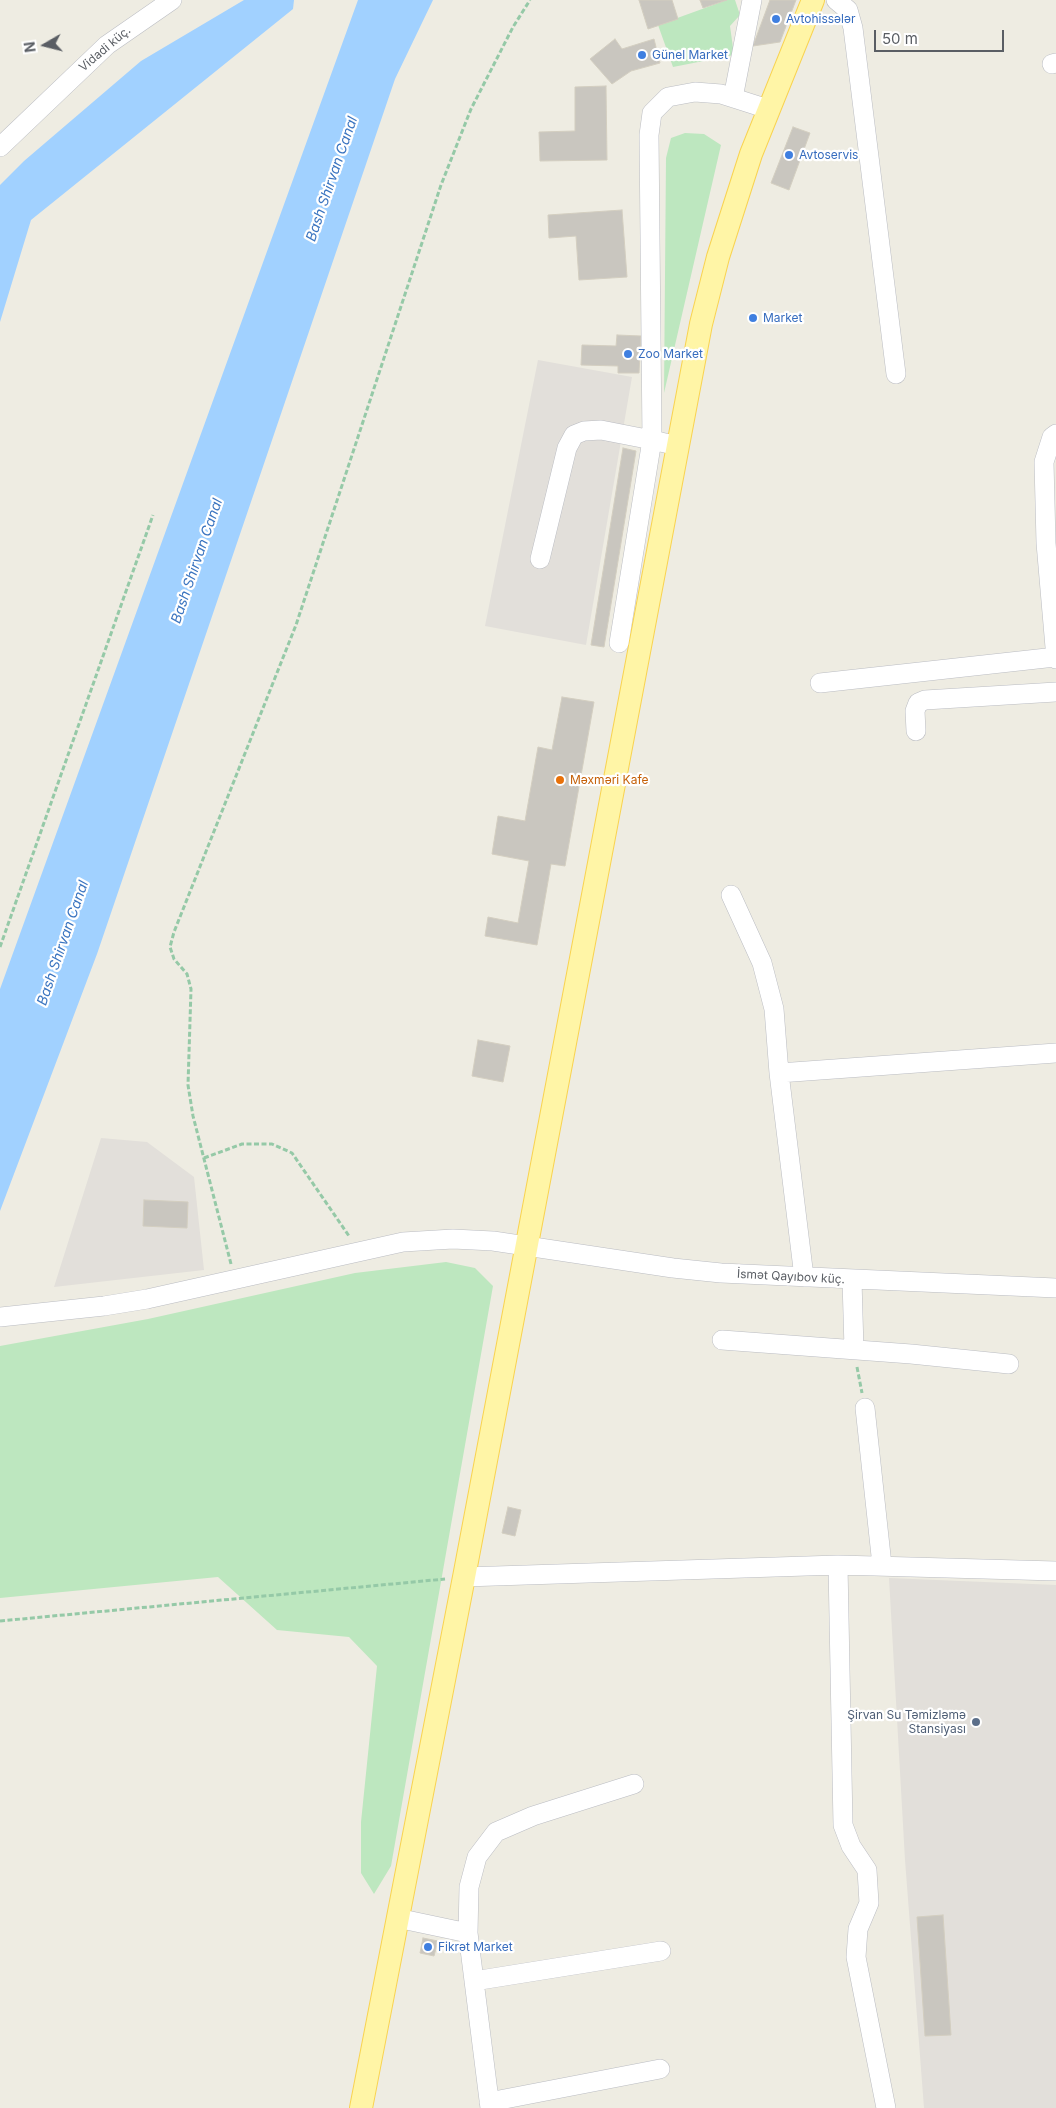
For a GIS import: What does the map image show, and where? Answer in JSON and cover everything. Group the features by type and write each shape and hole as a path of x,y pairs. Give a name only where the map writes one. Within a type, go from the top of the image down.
{"main road":[{"path":"361,2108 464,1577 701,324 718,258 748,162 813,0"}],"street":[{"name":"Vidadi küç.","path":"0,147 107,44 172,0"},
{"path":"733,98 752,0"},
{"path":"836,0 848,10 853,28 896,374"},
{"path":"619,643 652,440 649,135 652,113 668,97 695,92 721,94 768,109"},
{"path":"540,559 568,448 574,434 584,431 601,430 678,446"},
{"path":"820,683 1056,658 1046,543 1044,462 1052,437 1056,434"},
{"path":"916,731 915,711 918,703 925,700 1056,692"},
{"path":"731,895 762,963 774,1009 779,1073 804,1277"},
{"path":"779,1073 1056,1053"},
{"name":"İsmət Qayıbov küç.","path":"0,1317 104,1306 148,1299 403,1242 453,1239 527,1245 673,1268 720,1273 1056,1288"},
{"path":"852,1280 854,1349"},
{"path":"722,1340 854,1349 1009,1364"},
{"path":"865,1408 882,1565"},
{"path":"838,1565 843,1825 851,1846 867,1870 869,1903 858,1929 856,1957 886,2108"},
{"path":"464,1577 838,1565 1056,1571"},
{"path":"634,1784 533,1816 496,1832 477,1857 469,1886 468,1933 489,2105 660,2069"},
{"path":"397,1918 468,1933"},
{"path":"474,1981 661,1951"}],"path":[{"path":"235,1279 193,1116 188,1085 191,989 187,974 174,959 170,947 174,932 296,625 445,177 471,109 513,27 530,0"},
{"path":"0,947 154,515"},
{"path":"204,1158 242,1144 272,1144 292,1153 359,1251"},
{"path":"854,1349 865,1408"},
{"path":"0,1620 464,1577"}],"shaded area":[{"path":"538,360 632,377 586,645 485,626"},
{"path":"101,1138 147,1142 194,1177 204,1270 54,1287"},
{"name":"Şirvan Su Təmizləmə Stansiyası","path":"889,1578 1056,1585 1056,2108 924,2108 905,1860"}],"green space":[{"path":"727,0 735,0 740,15 730,26 734,55 673,67 658,25"},
{"path":"685,133 704,134 721,145 664,393 666,158 671,138"},
{"path":"446,1262 475,1268 493,1286 391,1866 374,1894 361,1873 361,1822 377,1666 349,1637 277,1630 218,1577 0,1598 0,1346 148,1319 355,1273"}],"water":[{"path":"244,0 294,0 293,9 31,220 0,322 0,185 24,161 141,61"},
{"name":"Bash Shirvan Canal","path":"358,0 433,0 395,79 97,954 0,1211 0,989"}],"building":[{"path":"639,0 672,0 678,19 648,29"},
{"path":"700,0 727,0 703,8"},
{"path":"770,0 796,0 780,42 753,46"},
{"path":"615,39 622,49 654,39 660,63 631,71 612,84 590,59"},
{"path":"606,86 607,160 540,161 539,132 575,131 575,87"},
{"path":"793,127 810,133 789,190 771,183"},
{"path":"622,210 627,277 579,280 576,236 549,238 548,215"},
{"path":"617,335 641,336 639,373 618,373 618,366 581,365 582,345 616,346"},
{"path":"623,448 636,451 604,647 591,645"},
{"path":"562,697 594,702 565,866 551,864 537,945 485,936 488,917 518,923 529,861 492,854 498,816 525,821 538,747 552,750"},
{"path":"478,1040 510,1046 503,1082 472,1076"},
{"path":"144,1200 188,1202 187,1228 143,1226"},
{"path":"508,1507 521,1510 515,1536 502,1533"},
{"path":"943,1915 951,2035 925,2036 917,1917"},
{"path":"423,1938 438,1941 434,1956 420,1953"}],"place":[{"name":"Avtohissələr","path":"776,19"},
{"name":"Günel Market","path":"642,55"},
{"name":"Avtoservis","path":"789,155"},
{"name":"Market","path":"753,318"},
{"name":"Zoo Market","path":"628,354"},
{"name":"Məxməri Kafe","path":"560,780"},
{"name":"Şirvan Su Təmizləmə Stansiyası","path":"976,1722"},
{"name":"Fikrət Market","path":"428,1947"}]}
